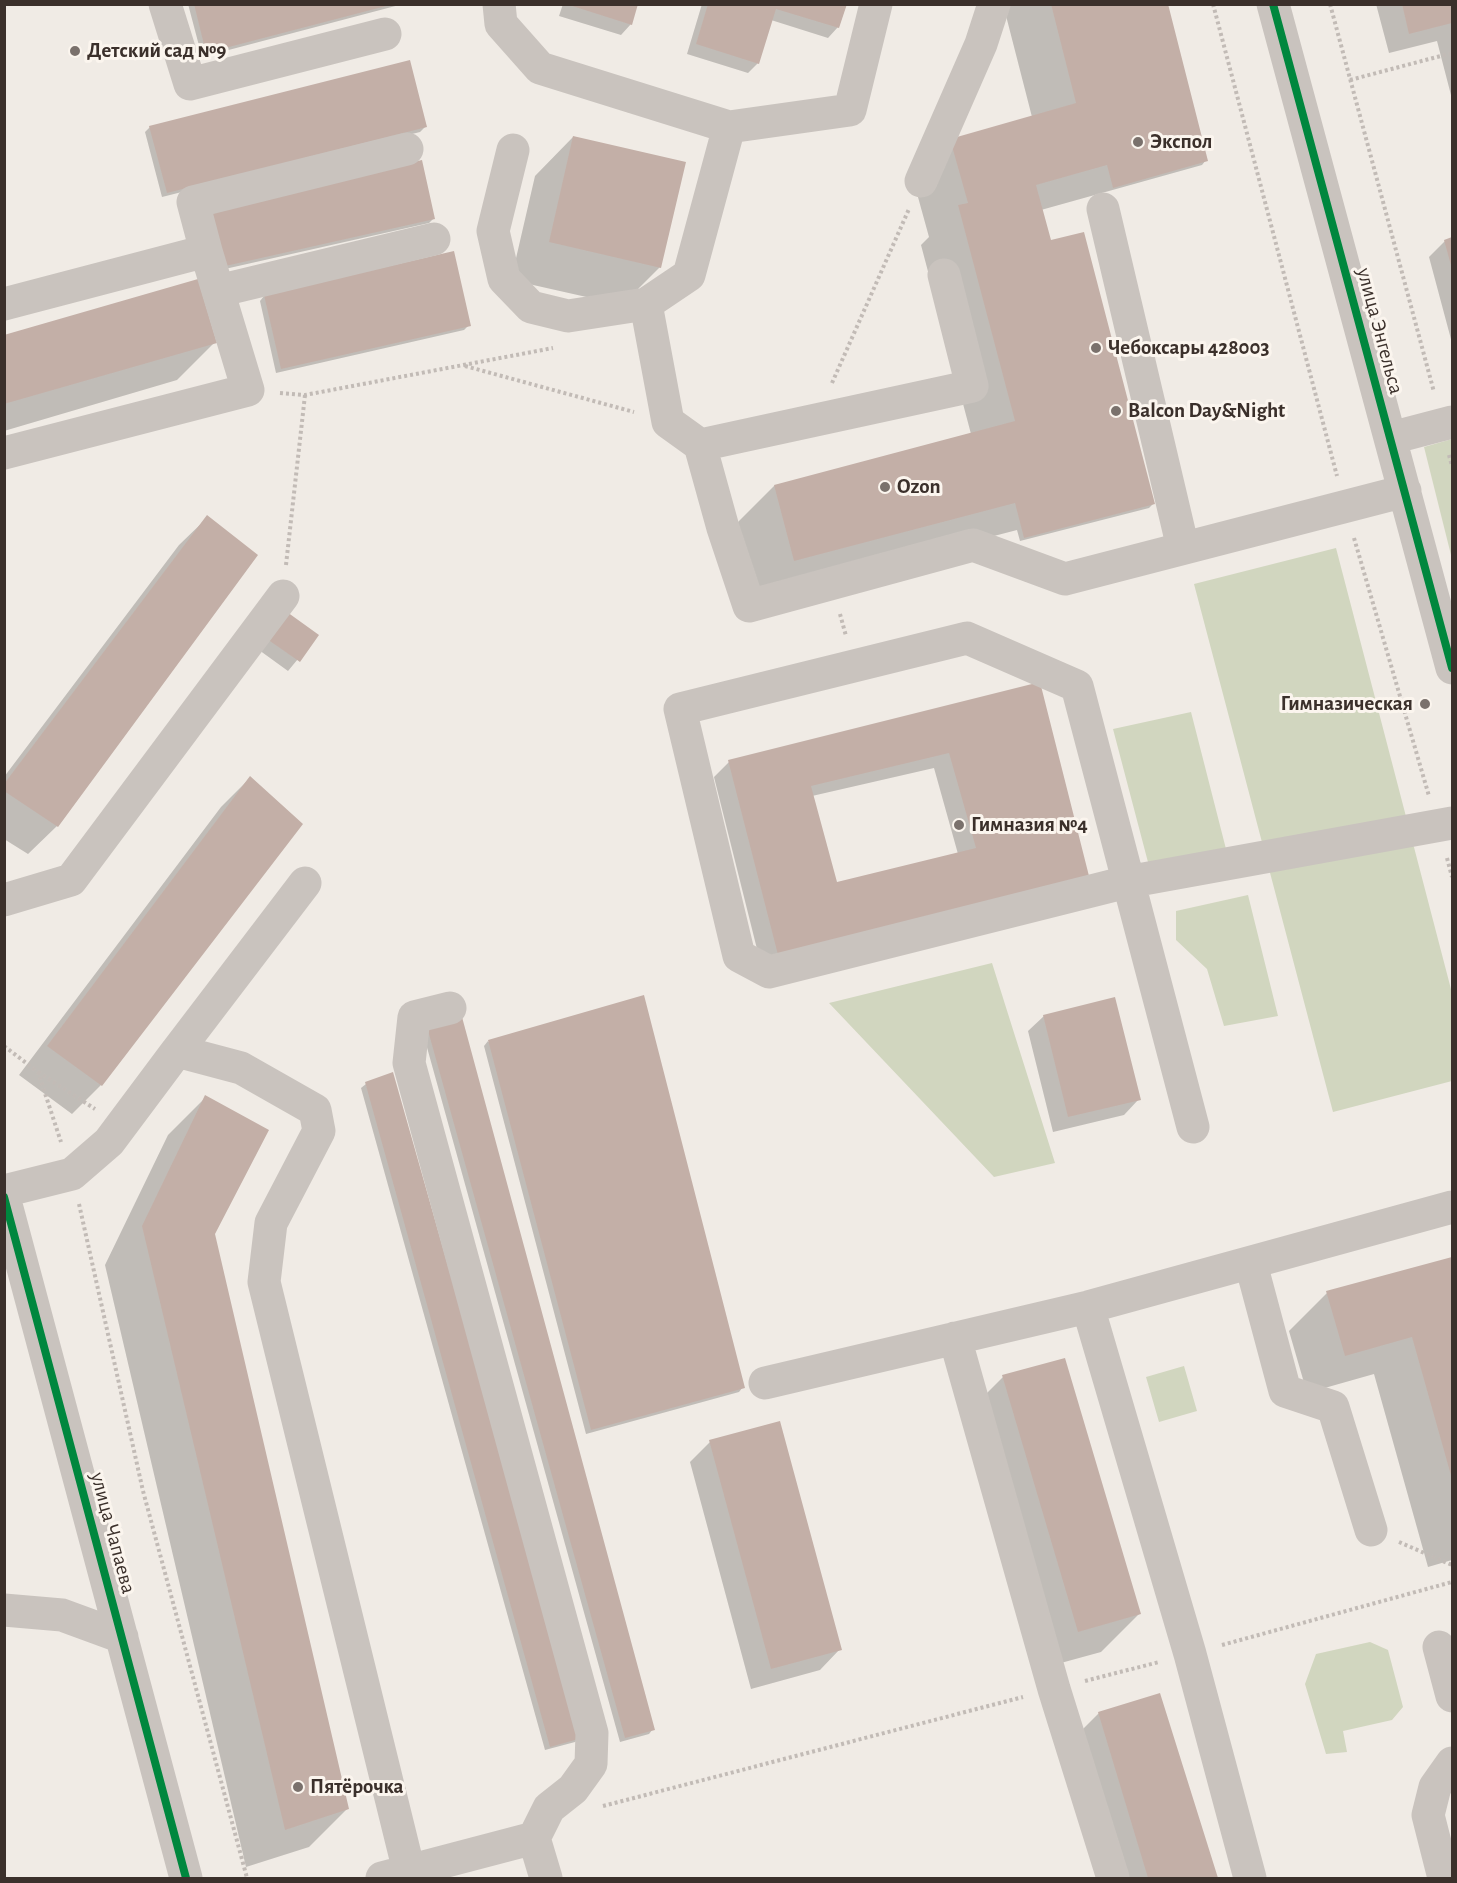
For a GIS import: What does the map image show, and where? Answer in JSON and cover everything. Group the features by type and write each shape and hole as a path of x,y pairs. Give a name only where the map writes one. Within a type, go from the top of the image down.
{"street":[{"path":"165,4 190,84 385,34"},
{"path":"499,4 501,24 540,68 729,127 850,110 876,4"},
{"path":"921,181 981,45 994,4"},
{"name":"улица Энгельса","path":"1273,4 1452,668"},
{"path":"513,150 493,231 504,279 531,307 568,316 646,304 689,275 729,127"},
{"path":"4,453 248,390 193,202 408,149"},
{"path":"1103,209 1183,548"},
{"path":"218,291 434,239"},
{"path":"4,304 206,251"},
{"path":"700,445 972,386 944,275"},
{"path":"646,304 668,422 700,445 748,606 973,545 1065,579 1404,491"},
{"path":"1390,438 1448,423"},
{"path":"4,900 71,880 283,596"},
{"path":"1193,1127 1127,882 1077,687 967,638 680,709 739,956 769,972 1127,882 1445,824"},
{"path":"4,1191 72,1174 109,1142 305,883"},
{"path":"450,1008 414,1017 409,1063 592,1733 591,1764 573,1789 549,1808 534,1838 546,1878"},
{"path":"177,1051 241,1068 315,1110 319,1131 271,1223 264,1282 396,1875 534,1838"},
{"name":"улица Чапаева","path":"4,1197 186,1878"},
{"path":"765,1383 1088,1307 1452,1207"},
{"path":"1251,1264 1285,1391 1333,1407 1371,1530"},
{"path":"1088,1307 1190,1654 1250,1878"},
{"path":"955,1338 1054,1689 1113,1878"},
{"path":"4,1610 62,1615 122,1637"},
{"path":"1439,1647 1452,1696"},
{"path":"1444,1878 1428,1815 1435,1787 1452,1763"}],"path":[{"path":"1213,4 1345,506 1445,824 1452,877"},
{"path":"1330,4 1448,423 1452,466"},
{"path":"1350,80 1452,53"},
{"path":"817,419 921,181"},
{"path":"283,596 305,395 557,347"},
{"path":"464,365 668,422"},
{"path":"831,584 855,665"},
{"path":"4,1046 38,1072 122,1126"},
{"path":"38,1072 72,1174 143,1491 247,1878"},
{"path":"1371,1530 1452,1565"},
{"path":"598,1807 1190,1654 1452,1582"}],"green space":[{"path":"1452,439 1452,559 1424,447"},
{"path":"1336,548 1452,993 1452,1081 1333,1112 1194,584"},
{"path":"1191,712 1226,849 1149,866 1113,729"},
{"path":"1248,895 1278,1016 1224,1026 1207,969 1176,940 1176,911"},
{"path":"992,963 1055,1163 994,1177 829,1003"},
{"path":"1184,1366 1197,1411 1159,1422 1146,1377"},
{"path":"1370,1642 1388,1650 1403,1707 1392,1720 1343,1731 1347,1752 1326,1754 1305,1684 1316,1654"}],"building":[{"path":"194,4 390,4 390,5 206,53"},
{"path":"566,4 638,4 632,25"},
{"path":"708,4 847,4 839,28 776,9 759,64 696,44"},
{"path":"1051,4 1168,4 1208,161 1113,188 1107,165 1036,185 1051,240 1084,232 1155,504 1024,538 1015,503 794,561 774,485 1015,421 958,205 968,203 950,139 1076,103"},
{"path":"1402,4 1452,4 1452,23 1409,34"},
{"path":"410,60 427,127 167,193 149,126"},
{"path":"573,136 686,162 661,268 549,242"},
{"path":"422,160 435,219 221,267 207,209"},
{"path":"1452,237 1452,269 1444,240"},
{"path":"454,251 471,326 281,369 264,295"},
{"path":"198,279 217,343 4,404 4,335"},
{"path":"207,515 258,555 58,827 4,791 4,784"},
{"path":"287,612 319,635 300,662 267,639"},
{"path":"1040,682 1089,876 778,955 728,760","holes":["949,753 976,848 837,882 811,786"]},
{"path":"250,776 303,824 102,1086 47,1046"},
{"path":"644,995 745,1388 591,1430 488,1040"},
{"path":"1115,997 1141,1100 1068,1117 1043,1015"},
{"path":"462,1017 655,1730 625,1738 427,1027"},
{"path":"393,1072 582,1738 550,1747 365,1082"},
{"path":"205,1095 269,1130 215,1234 349,1809 285,1830 142,1226"},
{"path":"1452,1257 1452,1479 1412,1337 1345,1356 1326,1291"},
{"path":"1065,1358 1141,1614 1078,1632 1002,1375"},
{"path":"780,1421 842,1650 771,1669 709,1440"},
{"path":"1160,1693 1218,1878 1148,1878 1098,1712"}],"cycle path":[{"path":"1273,4 1452,668"},
{"path":"4,1197 186,1878"}],"place":[{"name":"Детский сад №9","path":"75,51"},
{"name":"Экспол","path":"1138,142"},
{"name":"Чебоксары 428003","path":"1096,348"},
{"name":"Balcon Day&Night","path":"1116,411"},
{"name":"Ozon","path":"885,487"},
{"name":"Гимназическая","path":"1425,704"},
{"name":"Гимназия №4","path":"959,825"},
{"name":"Пятёрочка","path":"298,1787"}]}
